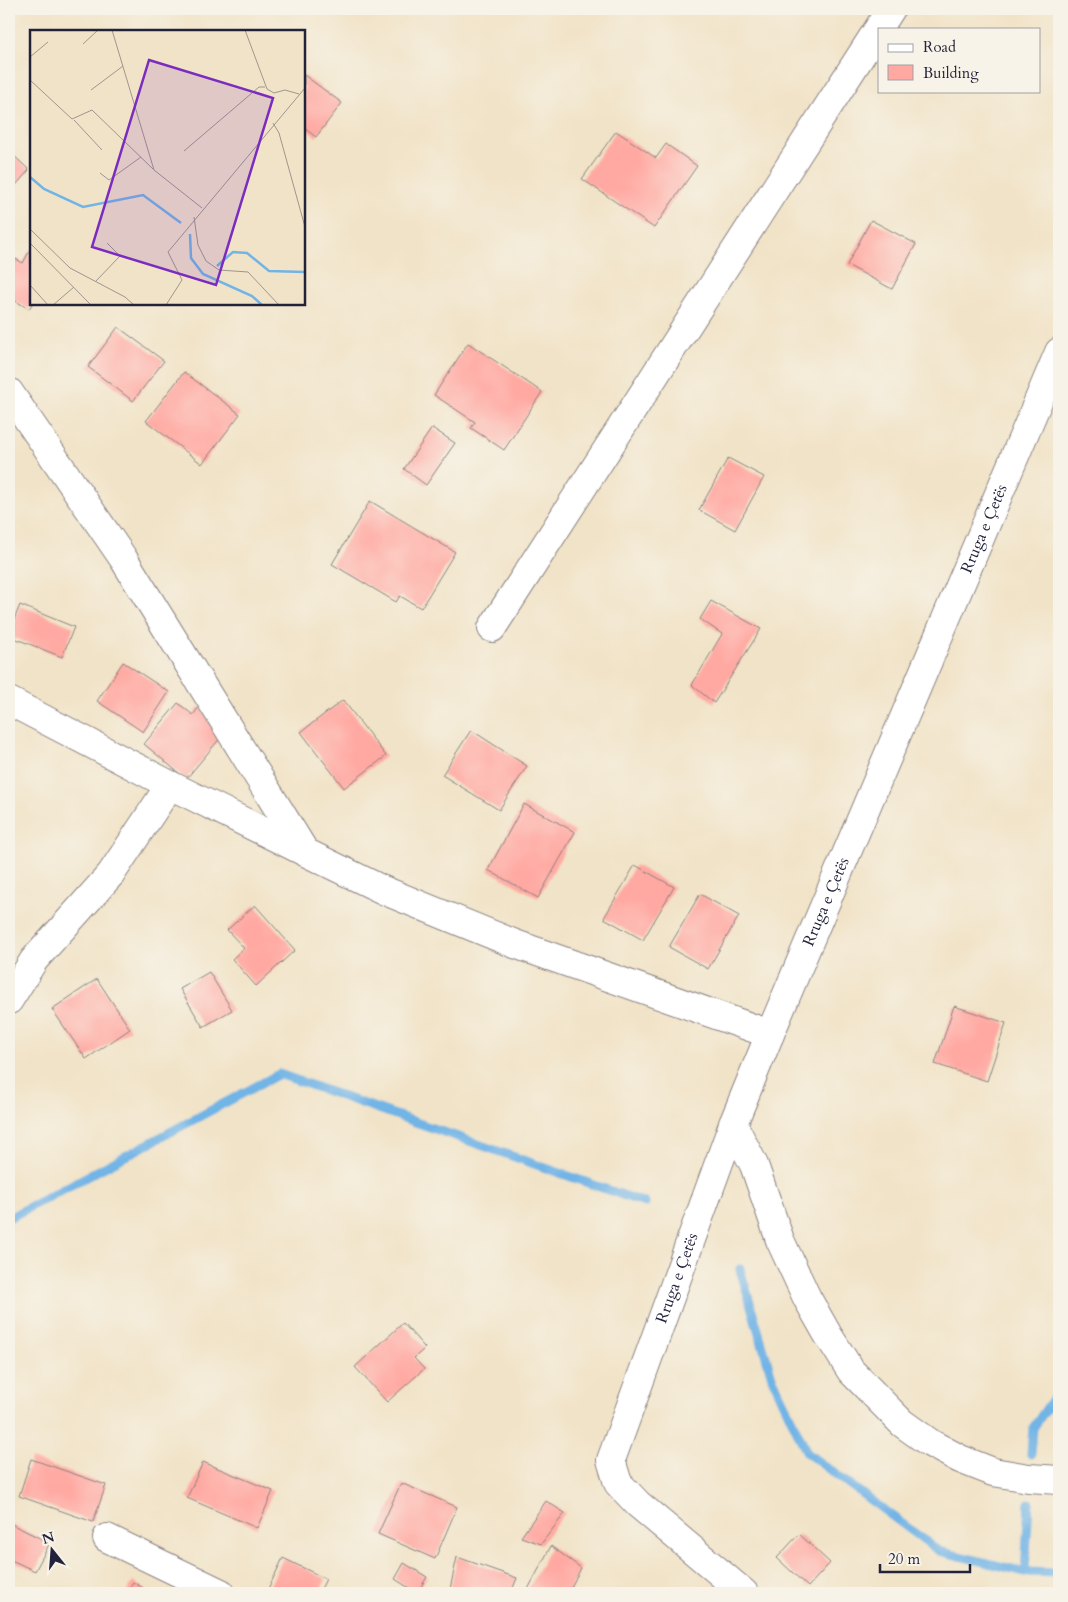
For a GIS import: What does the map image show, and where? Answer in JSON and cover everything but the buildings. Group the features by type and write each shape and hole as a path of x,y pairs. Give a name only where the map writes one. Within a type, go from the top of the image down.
{"street":[{"path":"879,28 891,9"},
{"path":"492,628 878,29"},
{"name":"Rruga e Çetës","path":"744,1593 638,1504 618,1483 612,1460 733,1124 1059,352"},
{"path":"9,392 123,558 305,852"},
{"path":"9,701 170,785 384,890 515,944 770,1034"},
{"path":"9,1000 34,960 111,874 170,785"},
{"path":"733,1124 754,1165 780,1240 828,1335 852,1371 902,1423 930,1443 960,1459 993,1472 1029,1478 1059,1480"},
{"path":"107,1538 221,1593"}],"waterway":[{"path":"9,1218 279,1074 645,1203"},
{"path":"740,1269 772,1377 807,1453 939,1551 1025,1572 1059,1573"},
{"path":"1031,1454 1033,1428 1059,1390"},
{"path":"1025,1572 1029,1503"}]}
